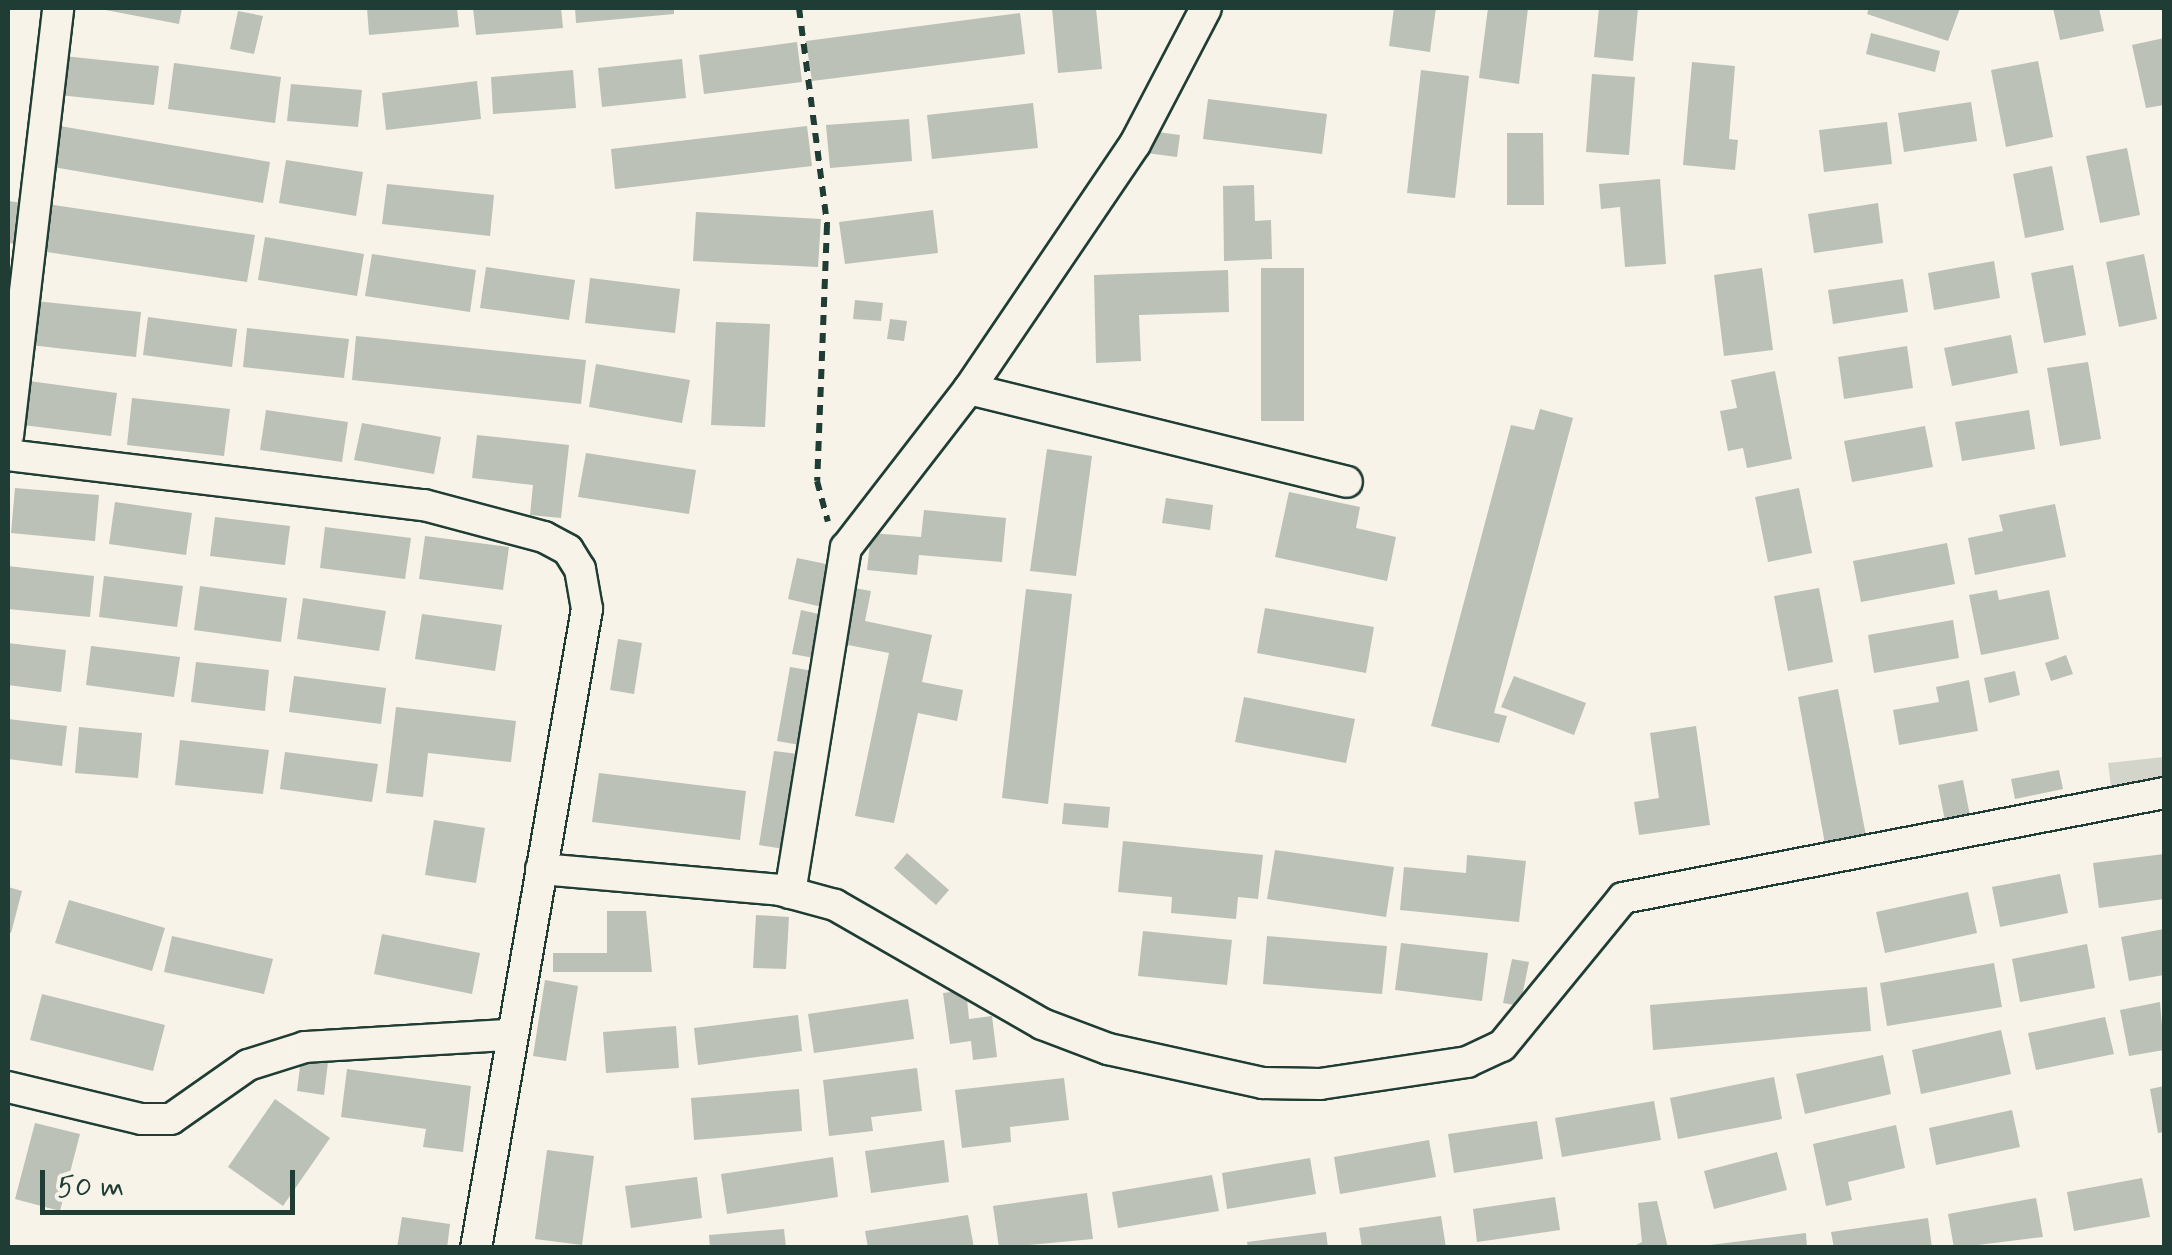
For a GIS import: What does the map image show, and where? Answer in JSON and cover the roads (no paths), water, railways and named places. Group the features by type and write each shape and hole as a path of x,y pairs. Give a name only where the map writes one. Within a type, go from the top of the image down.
{"street":[{"path":"8,436 58,8"},
{"path":"790,893 846,548 969,389 1135,144 1206,8"},
{"path":"969,389 1347,482"},
{"path":"8,454 424,505 568,550 587,608 508,1035 476,1248"},
{"path":"541,869 790,893 835,906 1042,1024 1108,1049 1263,1083 1320,1084 1467,1062 1502,1046 1544,1004 1596,922 1623,898 2164,794"},
{"path":"8,1086 141,1119 171,1118 248,1065 305,1048 508,1035"}]}
